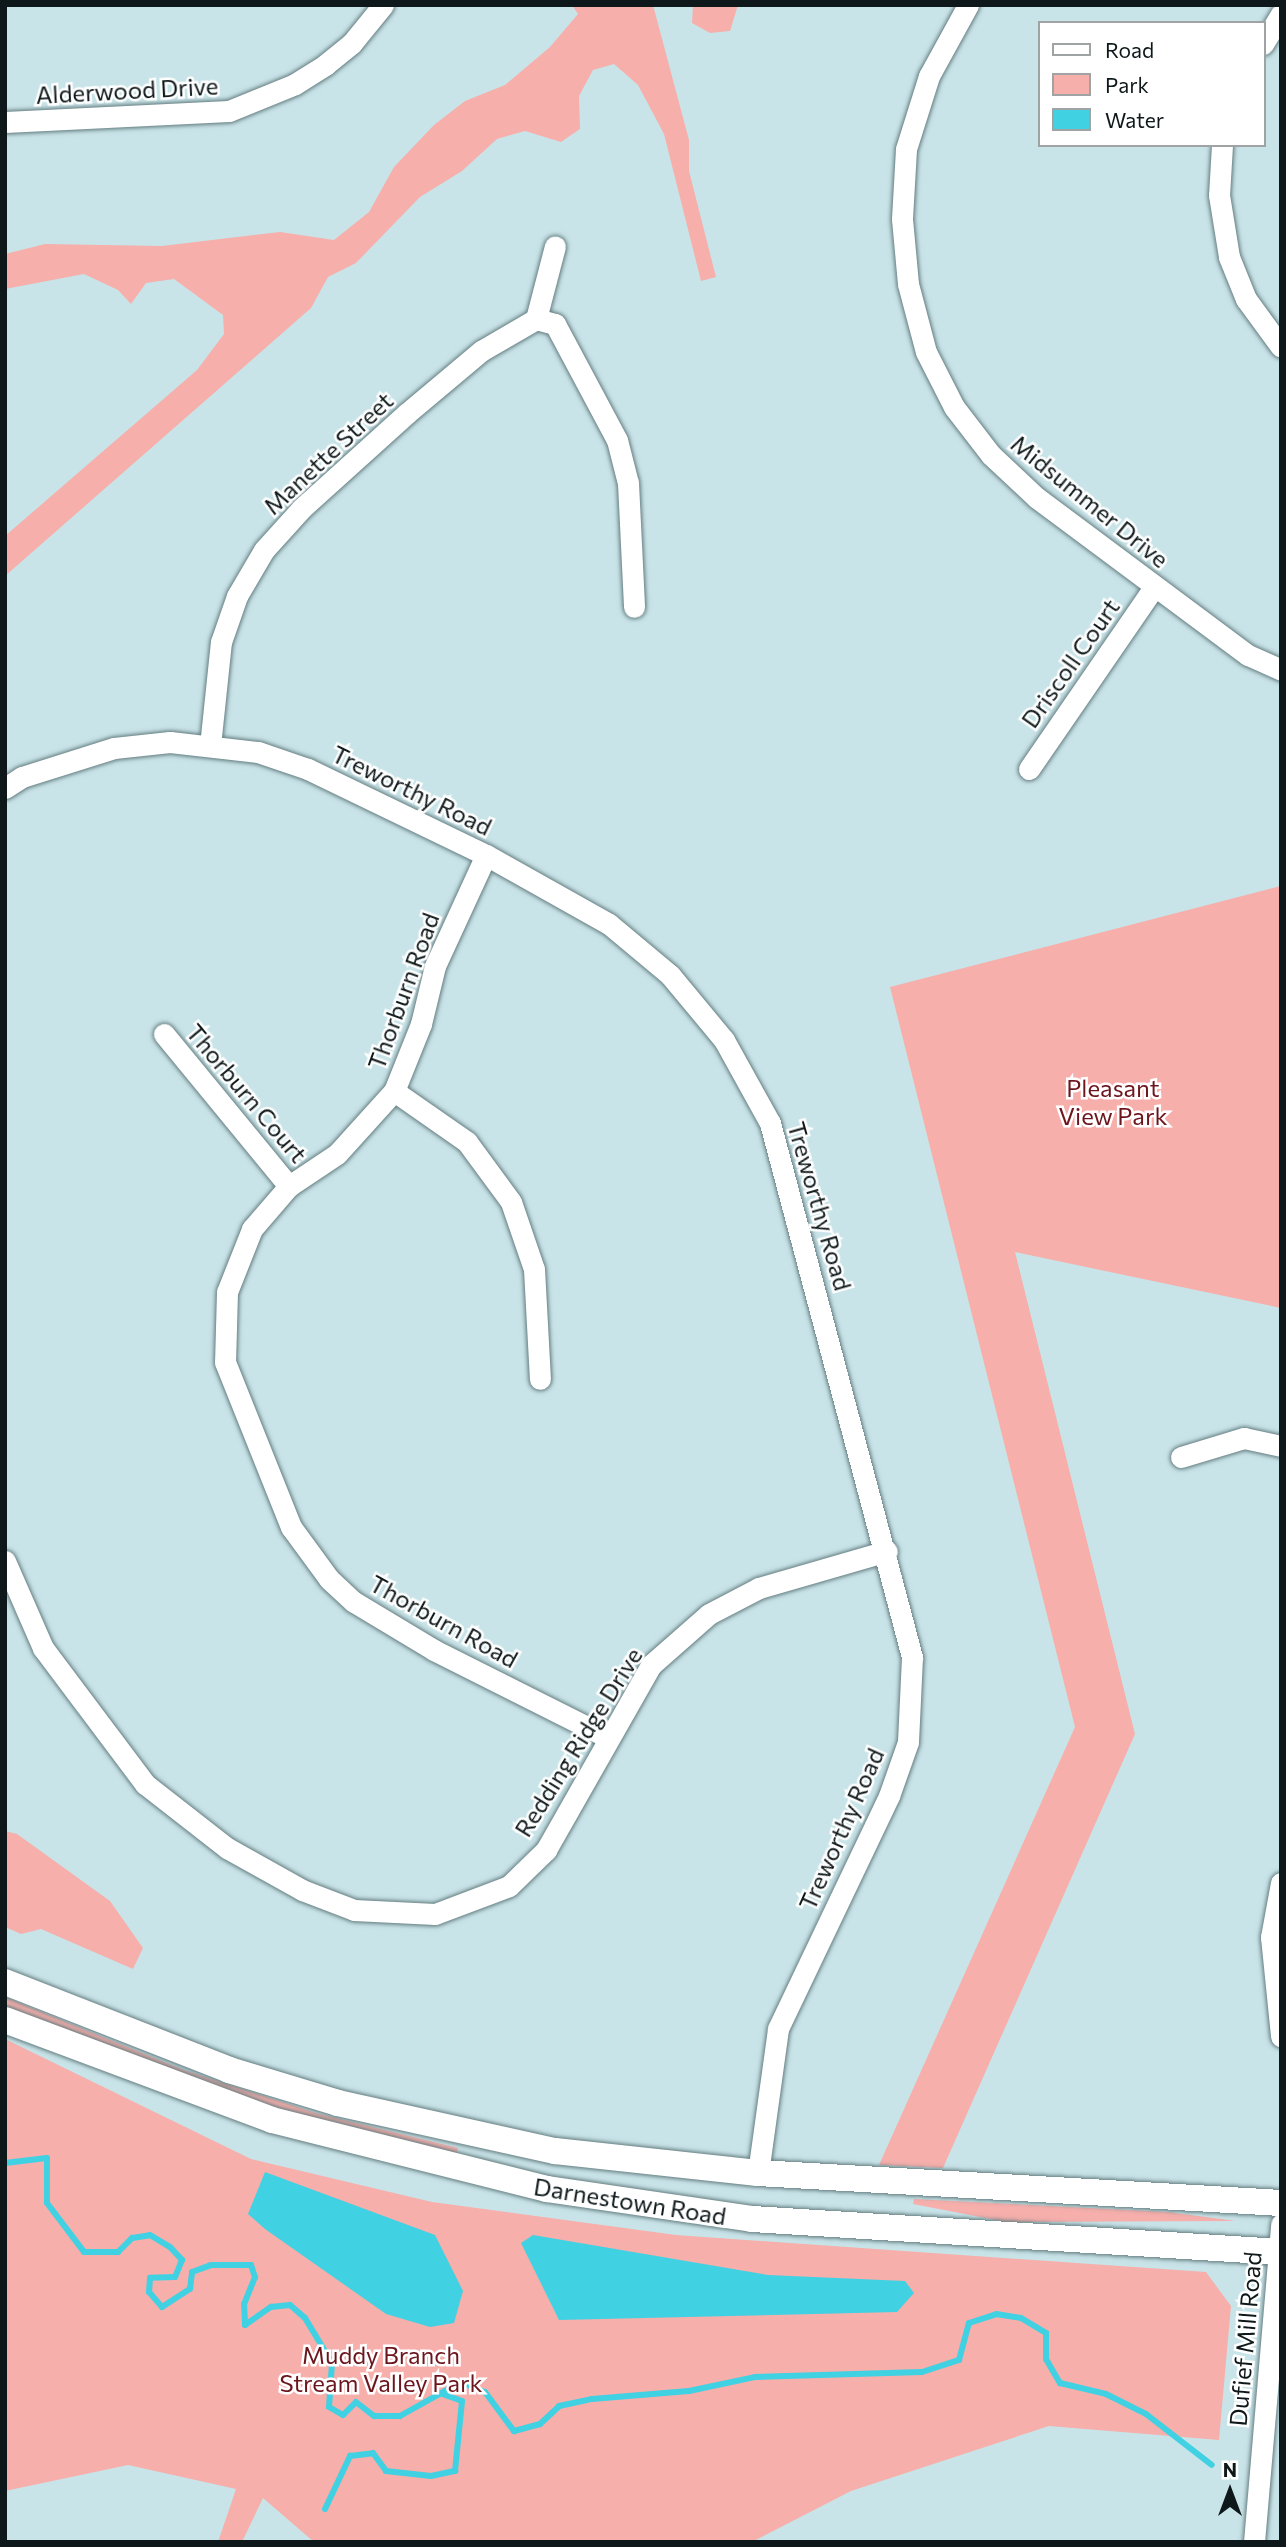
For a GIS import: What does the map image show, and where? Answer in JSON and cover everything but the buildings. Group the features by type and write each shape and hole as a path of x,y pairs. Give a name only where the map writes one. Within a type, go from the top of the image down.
{"main road":[{"name":"Darnestown Road","path":"5,1982 178,2052 338,2103 555,2151 758,2173 1281,2203"},
{"name":"Darnestown Road","path":"5,2020 272,2120 547,2189 751,2219 1279,2252"}],"street":[{"name":"Alderwood Drive","path":"5,122 229,111 284,90 325,65 352,43 383,5"},
{"name":"Midsummer Drive","path":"968,5 929,76 906,149 902,219 908,284 926,352 954,407 991,455 1037,498 1248,655 1281,670"},
{"path":"1265,41 1281,14"},
{"path":"1223,147 1219,195 1228,257 1246,299 1281,347"},
{"path":"555,246 536,318 555,324 617,440 628,483 634,607"},
{"name":"Manette Street","path":"210,746 220,642 237,596 264,551 302,508 407,414 481,351 536,318"},
{"name":"Driscoll Court","path":"1029,769 1154,587"},
{"name":"Treworthy Road","path":"5,788 22,777 114,748 170,742 258,751 308,769 486,855 609,925 670,975 724,1040 770,1123 787,1170 887,1551 912,1657 908,1742 889,1796 778,2029 758,2173"},
{"name":"Thorburn Road","path":"486,855 436,966 421,1024 394,1091 337,1154 289,1186 241,1249 227,1292 225,1362 291,1527 329,1579 354,1602 434,1650 607,1737"},
{"name":"Thorburn Court","path":"164,1034 289,1186"},
{"path":"394,1091 467,1142 511,1202 534,1269 540,1379"},
{"path":"1181,1457 1244,1438 1281,1446"},
{"name":"Redding Ridge Drive","path":"5,1561 13,1601 70,1691 145,1784 227,1849 302,1890 354,1910 436,1914 509,1886 546,1850 607,1737 651,1665 709,1614 760,1588 887,1551"},
{"path":"1281,1883 1273,1908 1271,1979 1281,2036"},
{"name":"Dufief Mill Road","path":"1254,2542 1281,2224"}],"green space":[{"path":"572,5 653,5 689,140 689,171 716,277 701,281 664,134 638,85 614,64 593,70 579,96 580,129 561,142 525,131 497,139 462,171 420,197 356,263 328,277 311,308 5,576 5,536 197,370 224,334 223,315 174,279 146,283 131,304 118,290 84,274 5,289 5,254 45,244 162,246 280,232 334,240 369,212 394,167 434,125 465,101 505,85 550,47 578,14"},
{"path":"693,5 738,5 730,31 710,33 692,23"},
{"name":"Pleasant View Park","path":"1281,886 1281,1308 1015,1252 1135,1734 943,2168 879,2165 1075,1727 890,987"},
{"path":"5,1831 17,1834 110,1901 143,1948 133,1969 41,1929 21,1934 5,1927"},
{"path":"5,1997 184,2070 316,2113 458,2148 456,2156 268,2108 5,2008"},
{"name":"Muddy Branch Stream Valley Park","path":"5,2039 251,2159 432,2202 676,2235 1206,2272 1231,2306 1219,2440 1049,2426 851,2491 752,2542 314,2542 263,2498 242,2542 218,2542 236,2489 128,2465 5,2491"},
{"path":"914,2199 1168,2212 1236,2221 1006,2222 913,2204"}],"water":[{"path":"265,2172 435,2235 463,2291 454,2323 430,2327 386,2314 265,2229 248,2214"},
{"path":"533,2235 768,2275 905,2281 914,2293 897,2312 559,2320 521,2243"}],"waterway":[{"path":"5,2163 47,2158 47,2203 84,2252 118,2252 132,2238 150,2235 170,2247 182,2260 175,2277 150,2278 149,2292 162,2307 190,2289 192,2272 211,2265 251,2265 255,2277 244,2304 245,2325 271,2307 290,2305 305,2318 332,2363 329,2407 343,2415 356,2402 374,2416 400,2416 461,2382 485,2392 514,2431 540,2424 559,2406 592,2399 689,2391 755,2377 922,2372 959,2360 969,2323 996,2314 1021,2318 1046,2333 1046,2359 1060,2383 1106,2394 1146,2414 1212,2465"},
{"path":"325,2509 350,2456 373,2453 386,2471 431,2476 455,2471 462,2401 443,2394"}]}
